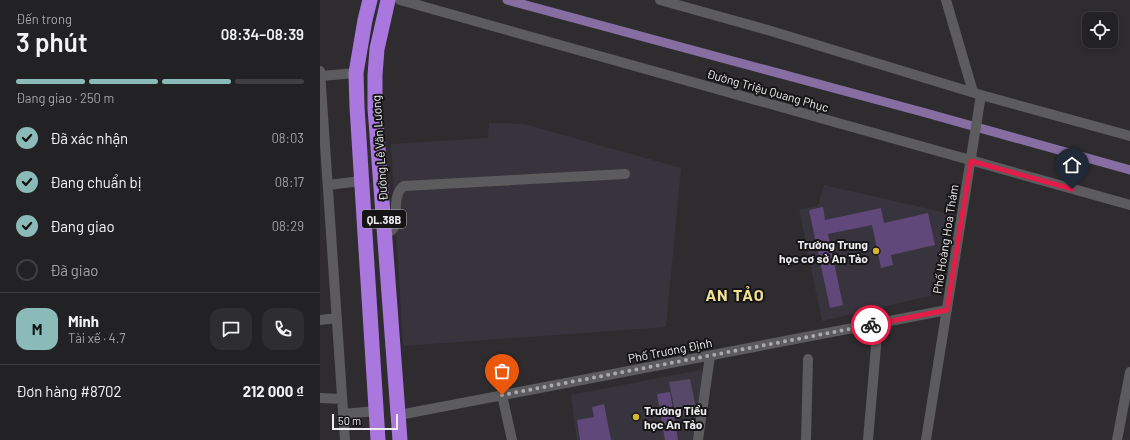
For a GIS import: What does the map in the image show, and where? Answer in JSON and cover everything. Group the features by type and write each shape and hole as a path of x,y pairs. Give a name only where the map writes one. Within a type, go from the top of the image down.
{"highway":[{"name":"Đường Lê Văn Lương","path":"370,0 356,73 356,107 378,440"},
{"name":"Đường Lê Văn Lương","path":"388,0 377,49 374,75 375,108 400,440"}],"street":[{"name":"Đường Triệu Quang Phục","path":"400,0 1130,205"},
{"path":"660,0 778,33 977,93 1130,136"},
{"path":"946,0 977,93"},
{"path":"344,440 320,73 356,73"},
{"name":"Phố Hoàng Hoa Thám","path":"926,440 971,161 978,111 977,93"},
{"path":"385,234 390,232 394,226 396,199 399,190 404,186 624,174"},
{"path":"328,185 361,181"},
{"name":"Phố Trương Định","path":"398,415 947,310"},
{"path":"320,320 337,318"},
{"path":"868,440 878,324"},
{"path":"698,440 710,356"},
{"path":"806,440 808,359"},
{"path":"1117,440 1130,372"},
{"path":"502,395 512,440"},
{"path":"320,398 342,399"},
{"path":"343,414 376,411"}],"shaded area":[{"path":"489,123 524,124 681,168 666,327 403,346 391,144 488,138"},
{"name":"Trường Trung học cơ sở An Tảo","path":"824,185 951,214 939,288 929,296 822,321 799,209 818,206"},
{"name":"Trường Tiểu học An Tảo","path":"701,370 704,380 693,440 577,440 571,395"},
{"path":"690,379 697,413 676,417 669,382"}],"building":[{"path":"823,207 825,220 881,208 884,223 928,213 935,245 891,255 893,265 881,268 872,225 828,234 843,305 830,308 809,210"},
{"path":"670,392 678,440 665,440 657,394"},
{"path":"604,404 611,440 580,440 577,420 594,417 592,407"}],"waterway":[{"path":"507,0 926,113 1130,170"}],"way so far":[{"path":"502,395 871,325"}],"place":[{"name":"Trường Trung học cơ sở An Tảo","path":"876,251"},
{"name":"Trường Tiểu học An Tảo","path":"636,417"}],"district":[{"name":"AN TẢO","path":"735,294"}],"route":[{"path":"871,325 947,310 971,161 1072,189"}]}
